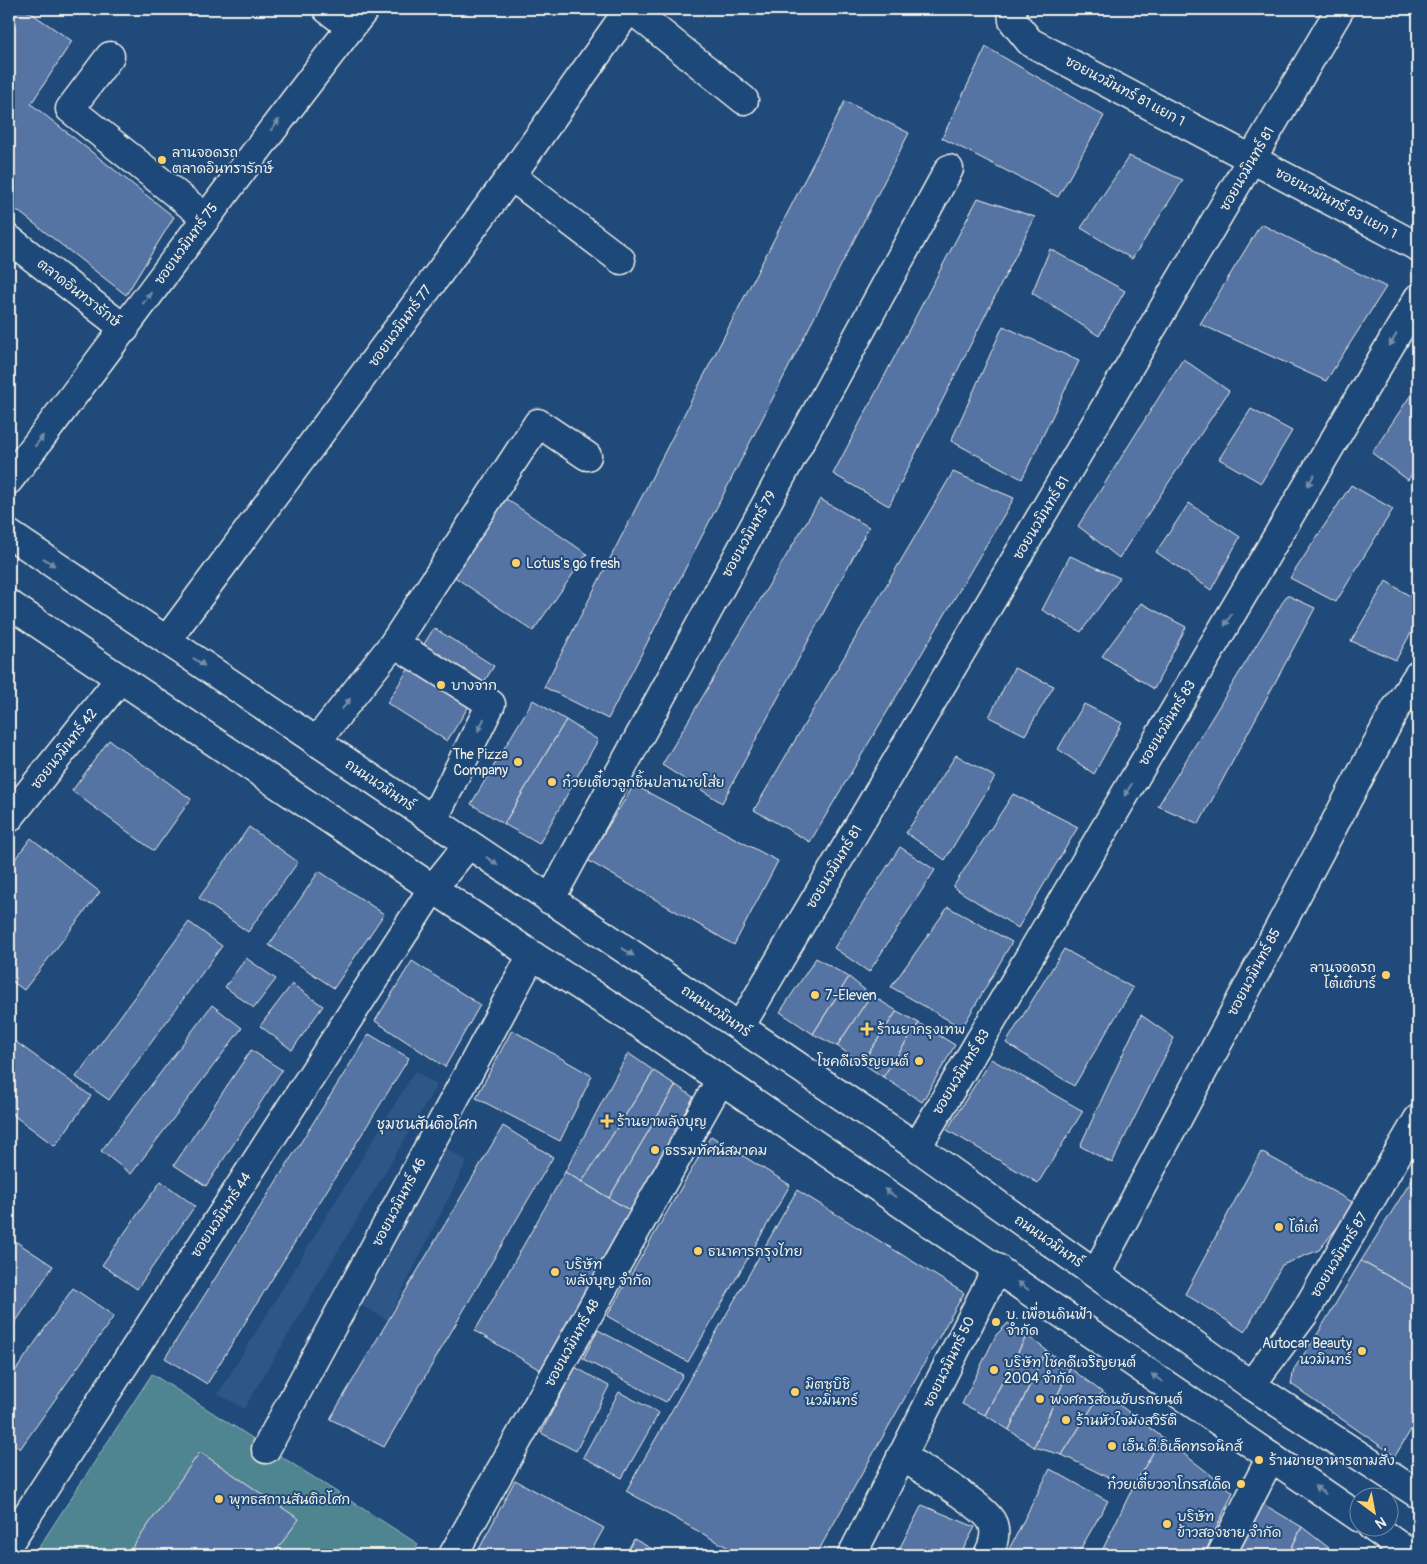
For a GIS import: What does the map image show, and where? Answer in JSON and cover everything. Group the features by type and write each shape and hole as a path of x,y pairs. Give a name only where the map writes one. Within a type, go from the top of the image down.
{"street":[{"path":"327,9 358,18"},
{"path":"630,9 744,100"},
{"name":"ซอยนวมินทร์ 77","path":"167,640 511,176 630,9"},
{"name":"ซอยนวมินทร์ 81 แยก 1","path":"1012,9 1014,21 1030,42 1253,159"},
{"name":"ซอยนวมินทร์ 81","path":"740,1027 1340,9"},
{"name":"ซอยนวมินทร์ 75","path":"9,480 125,329 205,217 358,18"},
{"path":"110,56 70,109 205,217"},
{"name":"ซอยนวมินทร์ 83 แยก 1","path":"1253,159 1418,247"},
{"name":"ซอยนวมินทร์ 79","path":"550,900 949,169"},
{"path":"511,176 621,260"},
{"name":"ตลาดอินทรารักษ์","path":"9,239 125,329"},
{"name":"ซอยนวมินทร์ 83","path":"917,1147 1418,298"},
{"path":"316,742 394,643 538,423 587,456"},
{"name":"ถนนนวมินทร์","path":"9,534 917,1147 1250,1384 1418,1494"},
{"path":"9,604 119,680 721,1079 1350,1511"},
{"path":"394,643 491,704 433,820"},
{"name":"ซอยนวมินทร์ 85","path":"1097,1274 1248,983 1396,710 1418,674"},
{"name":"ซอยนวมินทร์ 42","path":"9,818 119,680"},
{"name":"ซอยนวมินทร์ 44","path":"9,1543 433,888 468,845"},
{"name":"ซอยนวมินทร์ 46","path":"266,1449 532,955"},
{"name":"ซอยนวมินทร์ 48","path":"453,1555 721,1079"},
{"name":"ซอยนวมินทร์ 87","path":"1250,1384 1304,1314 1418,1119"},
{"name":"ซอยนวมินทร์ 50","path":"852,1555 997,1268"},
{"path":"901,1456 980,1509 993,1522 994,1544 988,1555"},
{"path":"1221,1555 1271,1457"},
{"path":"1385,1536 1412,1555"}],"shaded area":[{"path":"415,1071 437,1085 244,1409 218,1394"},
{"path":"446,1148 467,1161 388,1320 358,1304"}],"green space":[{"path":"152,1374 418,1544 412,1555 34,1555"}],"building":[{"path":"9,9 25,9 72,41 31,104 174,217 126,295 9,204"},
{"path":"986,47 1104,116 1058,197 942,138"},
{"path":"845,101 909,133 608,719 544,687"},
{"path":"1129,156 1183,180 1132,259 1081,228"},
{"path":"978,198 1035,217 889,506 833,474"},
{"path":"1261,224 1386,287 1326,381 1200,324"},
{"path":"1050,249 1125,291 1099,336 1032,293"},
{"path":"1003,326 1079,361 1022,479 951,441"},
{"path":"1183,359 1229,391 1119,558 1078,526"},
{"path":"1418,384 1418,465 1408,480 1372,453"},
{"path":"1251,409 1292,431 1261,483 1219,459"},
{"path":"953,472 1014,498 810,842 754,810"},
{"path":"1351,485 1393,509 1336,602 1290,578"},
{"name":"Lotus's go fresh","path":"499,494 587,554 533,631 446,571"},
{"path":"820,499 869,527 722,803 662,765"},
{"path":"1189,503 1240,537 1211,590 1156,552"},
{"path":"1070,556 1120,578 1081,632 1042,610"},
{"path":"1386,581 1418,601 1418,620 1396,660 1351,641"},
{"path":"1287,595 1315,608 1199,824 1158,806"},
{"path":"1141,603 1186,627 1154,689 1102,656"},
{"name":"บางจาก","path":"434,628 494,666 447,741 387,703"},
{"path":"1014,668 1054,686 1025,735 989,717"},
{"name":"The Pizza Company","path":"533,700 566,720 504,824 471,804"},
{"path":"1084,704 1122,723 1094,774 1058,749"},
{"name":"ก๋วยเตี๋ยวลูกชิ้นปลานายโส่ย","path":"566,720 598,740 539,844 504,824"},
{"path":"109,740 191,799 154,851 72,791"},
{"path":"956,755 995,777 945,860 906,833"},
{"path":"634,785 778,861 734,945 587,860"},
{"path":"1013,794 1078,827 1018,928 953,887"},
{"path":"249,827 298,862 248,932 199,898"},
{"path":"31,838 100,892 24,990 9,979 9,867"},
{"path":"900,847 935,870 869,972 834,948"},
{"path":"319,871 384,914 334,988 269,945"},
{"path":"948,907 1012,942 962,1028 891,987"},
{"path":"189,922 222,946 109,1100 76,1077"},
{"path":"1064,949 1133,988 1074,1086 1006,1043"},
{"path":"246,958 276,979 254,1008 225,987"},
{"name":"7-Eleven","path":"816,958 849,977 813,1034 780,1012"},
{"path":"412,961 480,1005 445,1067 375,1021"},
{"path":"849,977 871,995 837,1046 813,1034"},
{"path":"292,984 323,1006 292,1050 260,1026"},
{"name":"ร้านยากรุงเทพ","path":"871,995 897,1011 862,1063 837,1046"},
{"path":"212,1005 242,1028 131,1174 101,1151"},
{"path":"897,1011 919,1023 883,1077 862,1063"},
{"path":"1141,1015 1174,1038 1112,1163 1080,1146"},
{"name":"โชคดีเจริญยนต์","path":"919,1023 955,1045 922,1102 883,1077"},
{"path":"512,1030 592,1076 560,1141 476,1098"},
{"path":"369,1034 409,1058 207,1384 165,1358"},
{"path":"9,1037 91,1096 55,1146 9,1112"},
{"path":"251,1050 282,1070 206,1186 174,1165"},
{"name":"ร้านยาพลังบุญ","path":"628,1053 654,1071 582,1182 565,1172"},
{"path":"991,1059 1083,1111 1038,1183 947,1130"},
{"path":"654,1071 676,1085 609,1198 582,1182"},
{"name":"ธรรมทัศน์สมาคม","path":"676,1085 700,1102 636,1214 609,1198"},
{"path":"503,1126 553,1157 384,1447 330,1419"},
{"name":"ธนาคารกรุงไทย","path":"711,1136 790,1185 688,1362 607,1316"},
{"name":"โต๋เต๋","path":"1261,1152 1356,1204 1319,1250 1282,1265 1245,1332 1185,1294"},
{"path":"1418,1170 1418,1293 1361,1261"},
{"name":"บริษัท พลังบุญ จำกัด","path":"565,1172 636,1214 545,1373 475,1331"},
{"path":"161,1181 195,1206 137,1289 102,1265"},
{"name":"มิตซูบิชิ นวมินทร์","path":"797,1190 964,1293 816,1555 741,1555 626,1491"},
{"path":"9,1237 53,1266 9,1332"},
{"name":"Autocar Beauty นวมินทร์","path":"1361,1261 1418,1293 1418,1418 1395,1456 1291,1384 1294,1369"},
{"path":"73,1288 114,1316 20,1449 9,1441 9,1380"},
{"name":"บริษัท โชคดีเจริญยนต์ 2004 จำกัด","path":"1008,1323 1027,1335 985,1415 962,1404 996,1335"},
{"path":"598,1330 683,1375 666,1402 583,1359"},
{"path":"1027,1335 1046,1350 1009,1430 985,1415"},
{"name":"พงศกรสอนขับรถยนต์","path":"1046,1350 1070,1368 1034,1447 1009,1430"},
{"path":"575,1367 609,1386 576,1451 541,1433"},
{"name":"ร้านหัวใจมังสวิรัติ","path":"1070,1368 1102,1392 1062,1455 1034,1447"},
{"path":"619,1392 659,1413 622,1478 583,1457"},
{"name":"เอ็น.ดี.อิเล็คทรอนิกส์","path":"1102,1392 1162,1437 1132,1489 1062,1455"},
{"name":"บริษัท ข้าวสองชาย จำกัด","path":"1162,1437 1233,1492 1204,1555 1100,1555 1132,1489"},
{"name":"พุทธสถานสันติอโศก","path":"200,1452 299,1519 273,1555 127,1555"},
{"path":"1050,1469 1108,1501 1077,1555 1006,1555"},
{"path":"515,1480 604,1528 589,1555 476,1555"},
{"path":"1258,1501 1302,1527 1288,1555 1229,1555"},
{"path":"922,1505 975,1527 960,1555 896,1555"},
{"path":"1302,1527 1329,1548 1324,1555 1288,1555"},
{"path":"634,1539 663,1555 625,1555"}],"place":[{"name":"ลานจอดรถ ตลาดอินทรารักษ์","path":"162,160"},
{"name":"Lotus's go fresh","path":"516,563"},
{"name":"บางจาก","path":"441,685"},
{"name":"The Pizza Company","path":"518,762"},
{"name":"ก๋วยเตี๋ยวลูกชิ้นปลานายโส่ย","path":"552,782"},
{"name":"ลานจอดรถ โต๋เต๋บาร์","path":"1386,975"},
{"name":"7-Eleven","path":"815,995"},
{"name":"ร้านยากรุงเทพ","path":"867,1029"},
{"name":"โชคดีเจริญยนต์","path":"919,1061"},
{"name":"ร้านยาพลังบุญ","path":"607,1121"},
{"name":"ธรรมทัศน์สมาคม","path":"655,1150"},
{"name":"โต๋เต๋","path":"1279,1227"},
{"name":"ธนาคารกรุงไทย","path":"698,1251"},
{"name":"บริษัท พลังบุญ จำกัด","path":"555,1272"},
{"name":"บ. เพื่อนดินฟ้า จำกัด","path":"996,1322"},
{"name":"Autocar Beauty นวมินทร์","path":"1362,1351"},
{"name":"บริษัท โชคดีเจริญยนต์ 2004 จำกัด","path":"994,1370"},
{"name":"มิตซูบิชิ นวมินทร์","path":"795,1392"},
{"name":"พงศกรสอนขับรถยนต์","path":"1040,1399"},
{"name":"ร้านหัวใจมังสวิรัติ","path":"1066,1420"},
{"name":"เอ็น.ดี.อิเล็คทรอนิกส์","path":"1112,1446"},
{"name":"ร้านขายอาหารตามสั่ง","path":"1259,1460"},
{"name":"ก๋วยเตี๋ยวอาโกรสเด็ด","path":"1241,1484"},
{"name":"พุทธสถานสันติอโศก","path":"219,1499"},
{"name":"บริษัท ข้าวสองชาย จำกัด","path":"1167,1524"}],"district":[{"name":"ชุมชนสันติอโศก","path":"427,1124"}]}
